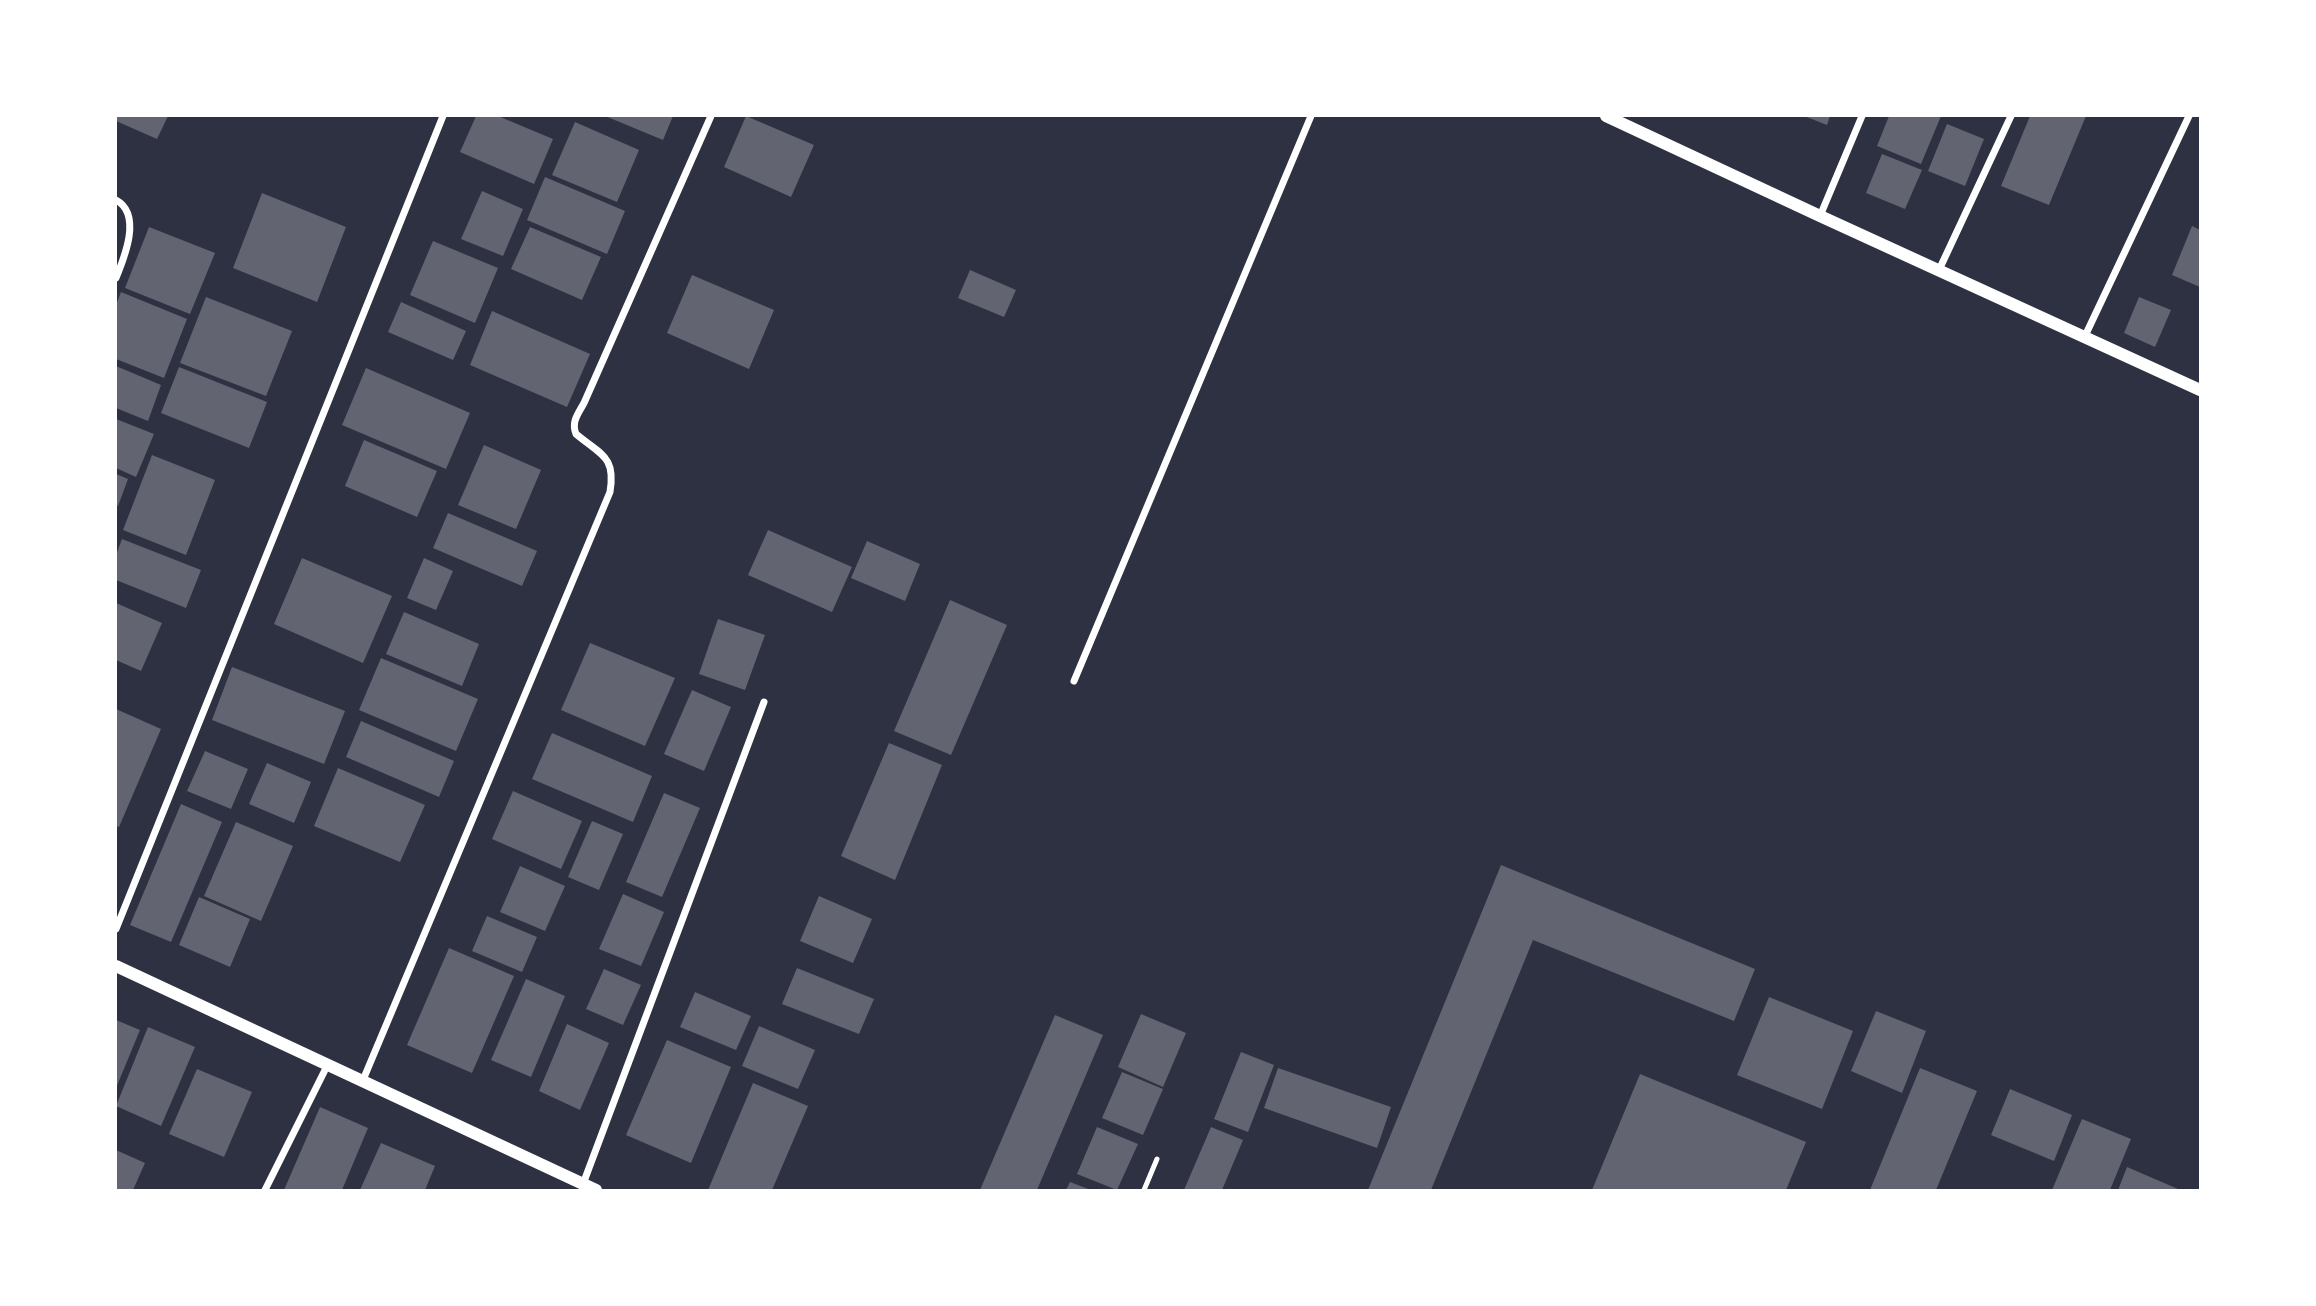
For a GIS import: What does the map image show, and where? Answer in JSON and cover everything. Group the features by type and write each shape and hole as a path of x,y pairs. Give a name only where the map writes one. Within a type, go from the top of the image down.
{"street":[{"path":"116,929 443,116"},
{"path":"363,1080 610,492 610,462 576,435 573,428 575,420 711,116"},
{"path":"1074,681 1311,116"},
{"path":"1606,116 2200,390"},
{"path":"1820,216 1862,116"},
{"path":"1939,270 2011,116"},
{"path":"2085,336 2189,116"},
{"path":"116,200 124,205 129,213 128,249 116,278"},
{"path":"583,1184 764,702"},
{"path":"116,966 596,1191"},
{"path":"265,1191 328,1064"}],"lane":[{"path":"1144,1191 1157,1159"}],"building":[{"path":"116,116 168,116 157,139 116,121"},
{"path":"476,116 498,116 553,139 534,184 460,152"},
{"path":"605,116 673,116 663,140"},
{"path":"746,116 814,145 791,197 724,167"},
{"path":"1804,116 1830,116 1827,125"},
{"path":"1889,116 1941,116 1921,164 1877,146"},
{"path":"2030,116 2086,116 2049,205 2001,186"},
{"path":"575,122 639,150 617,202 552,175"},
{"path":"1947,124 1984,139 1965,186 1928,171"},
{"path":"1882,154 1922,170 1905,209 1866,193"},
{"path":"545,177 625,211 607,254 527,220"},
{"path":"482,191 523,209 503,256 461,239"},
{"path":"262,193 346,227 317,302 233,268"},
{"path":"2192,226 2200,230 2200,287 2172,275"},
{"path":"149,227 215,253 190,314 125,288"},
{"path":"530,227 601,257 582,300 511,269"},
{"path":"433,241 498,268 475,323 410,295"},
{"path":"970,270 1016,290 1004,317 958,298"},
{"path":"692,275 774,310 749,369 667,333"},
{"path":"121,292 187,319 164,378 116,359 116,305"},
{"path":"206,297 292,331 266,396 180,363"},
{"path":"2139,297 2171,310 2155,347 2124,333"},
{"path":"401,302 466,331 453,360 388,332"},
{"path":"492,311 590,354 567,407 470,365"},
{"path":"116,366 161,385 148,421 116,408"},
{"path":"179,367 267,402 249,448 161,413"},
{"path":"366,368 470,413 446,469 342,425"},
{"path":"116,419 154,434 136,477 116,468"},
{"path":"364,440 437,471 417,517 345,486"},
{"path":"484,445 541,470 516,529 458,505"},
{"path":"152,455 215,480 186,555 123,530"},
{"path":"116,474 128,479 118,506 116,505"},
{"path":"448,513 537,551 522,586 433,548"},
{"path":"768,530 852,567 832,612 748,575"},
{"path":"122,539 201,570 186,608 116,580 116,555"},
{"path":"867,541 920,564 905,601 851,578"},
{"path":"302,558 392,596 363,663 274,624"},
{"path":"424,558 453,571 436,610 407,598"},
{"path":"950,600 1007,625 951,755 894,731"},
{"path":"116,603 162,623 141,671 116,660"},
{"path":"404,612 479,644 462,686 386,654"},
{"path":"718,619 765,635 745,690 699,674"},
{"path":"590,643 675,678 645,746 561,710"},
{"path":"381,658 478,699 456,751 359,710"},
{"path":"232,667 345,711 324,764 212,720"},
{"path":"692,690 731,707 704,771 664,754"},
{"path":"116,709 161,729 119,827 116,826"},
{"path":"361,721 454,761 439,797 346,757"},
{"path":"552,733 652,776 633,822 532,779"},
{"path":"889,743 942,765 895,880 841,856"},
{"path":"205,751 248,769 231,809 187,791"},
{"path":"267,763 311,782 294,823 249,804"},
{"path":"338,768 425,805 400,862 314,826"},
{"path":"513,791 582,821 561,869 492,839"},
{"path":"664,793 700,808 662,897 626,882"},
{"path":"181,804 222,822 171,942 130,925"},
{"path":"592,821 623,834 599,890 568,877"},
{"path":"236,822 293,846 261,921 204,896"},
{"path":"1501,865 1755,969 1734,1021 1533,940 1431,1190 1368,1190"},
{"path":"520,866 565,886 545,931 500,912"},
{"path":"623,894 664,912 641,966 599,949"},
{"path":"819,896 872,919 853,963 800,941"},
{"path":"199,897 250,919 230,967 179,945"},
{"path":"487,916 537,937 522,972 472,951"},
{"path":"449,948 514,976 472,1073 407,1045"},
{"path":"797,968 874,999 859,1034 782,1004"},
{"path":"604,969 641,985 623,1025 586,1009"},
{"path":"526,979 565,996 531,1077 491,1060"},
{"path":"695,992 751,1016 736,1050 680,1027"},
{"path":"1769,997 1853,1031 1822,1109 1737,1075"},
{"path":"1876,1011 1926,1031 1902,1093 1851,1071"},
{"path":"1141,1014 1186,1033 1163,1087 1118,1067"},
{"path":"1055,1015 1103,1035 1037,1190 980,1190"},
{"path":"116,1020 140,1030 116,1088"},
{"path":"567,1024 609,1043 580,1110 539,1091"},
{"path":"759,1026 815,1050 798,1089 742,1066"},
{"path":"148,1027 195,1047 161,1126 116,1106"},
{"path":"667,1040 731,1067 691,1163 626,1135"},
{"path":"1241,1052 1274,1065 1248,1132 1214,1119"},
{"path":"1278,1068 1391,1107 1377,1148 1264,1108"},
{"path":"1920,1068 1977,1091 1936,1190 1870,1190"},
{"path":"197,1069 252,1092 224,1157 169,1134"},
{"path":"1122,1072 1163,1089 1143,1135 1102,1118"},
{"path":"1640,1074 1806,1142 1786,1190 1592,1190"},
{"path":"753,1083 808,1106 772,1190 708,1190"},
{"path":"2010,1089 2072,1115 2054,1161 1991,1135"},
{"path":"320,1107 368,1128 342,1190 284,1190"},
{"path":"2082,1119 2131,1139 2110,1190 2052,1190"},
{"path":"1097,1127 1138,1144 1117,1190 1077,1174"},
{"path":"1211,1127 1243,1140 1222,1190 1184,1190"},
{"path":"381,1143 435,1166 425,1190 360,1190"},
{"path":"116,1150 145,1163 133,1190 116,1190"},
{"path":"2127,1167 2178,1189 2118,1190"},
{"path":"1070,1182 1091,1190 1066,1190"}]}
